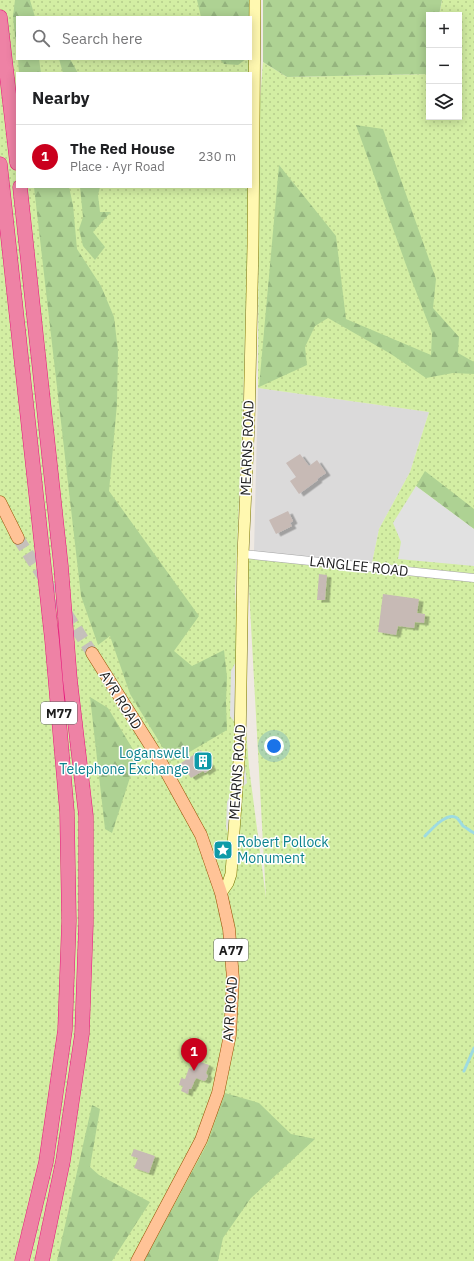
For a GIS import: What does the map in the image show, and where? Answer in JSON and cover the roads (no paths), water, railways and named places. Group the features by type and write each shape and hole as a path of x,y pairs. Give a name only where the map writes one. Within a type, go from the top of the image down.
{"highway":[{"path":"0,17 16,154"},
{"name":"M77","path":"0,164 52,640 68,812 69,921 65,1030 46,1162 22,1261"},
{"name":"M77","path":"20,188 61,566 70,680 86,816 86,924 82,1034 63,1161 42,1261"}],"main road":[{"path":"0,502 18,538"},
{"name":"AYR ROAD","path":"92,653 162,764 202,835 221,893 229,929 234,979 230,1035 218,1093 201,1140 137,1261"}],"street":[{"name":"MEARNS ROAD","path":"221,893 228,883 231,874 240,747 243,554 249,422 253,246 255,0"},
{"name":"LANGLEE ROAD","path":"243,554 474,578"}],"waterway":[{"path":"425,836 440,822 449,817 457,818 463,826 474,833"},
{"path":"464,1071 474,1048"}],"tunnel":[{"path":"18,538 92,653"}],"place":[{"name":"Loganswell Telephone Exchange","path":"203,761"},
{"name":"Robert Pollock Monument","path":"223,850"},
{"name":"The Red House","path":"194,1071"}]}
